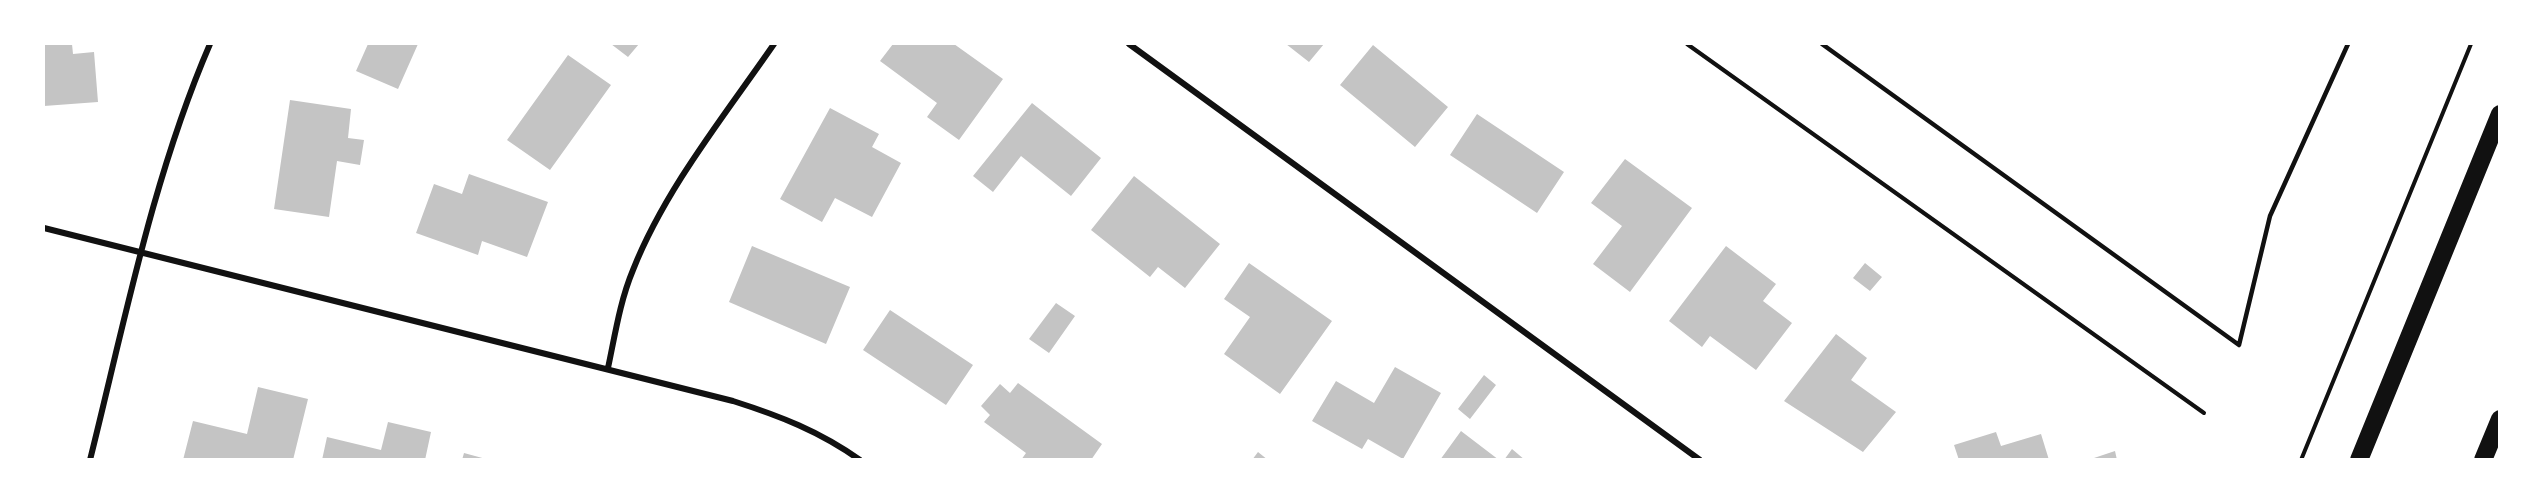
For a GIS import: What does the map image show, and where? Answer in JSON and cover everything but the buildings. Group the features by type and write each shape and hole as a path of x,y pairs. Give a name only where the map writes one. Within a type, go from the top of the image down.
{"highway":[{"path":"2359,459 2499,114"},
{"path":"2483,459 2499,419"}],"street":[{"path":"90,459 141,252 191,88 210,44"},
{"path":"608,368 632,272 649,232 670,196 774,44"},
{"path":"1129,44 1700,459"},
{"path":"44,228 608,368 786,418 841,446 860,459"}],"lane":[{"path":"1822,44 2239,345 2270,216 2348,44"}],"path":[{"path":"1687,44 2204,413"},
{"path":"2301,459 2471,44"}]}
